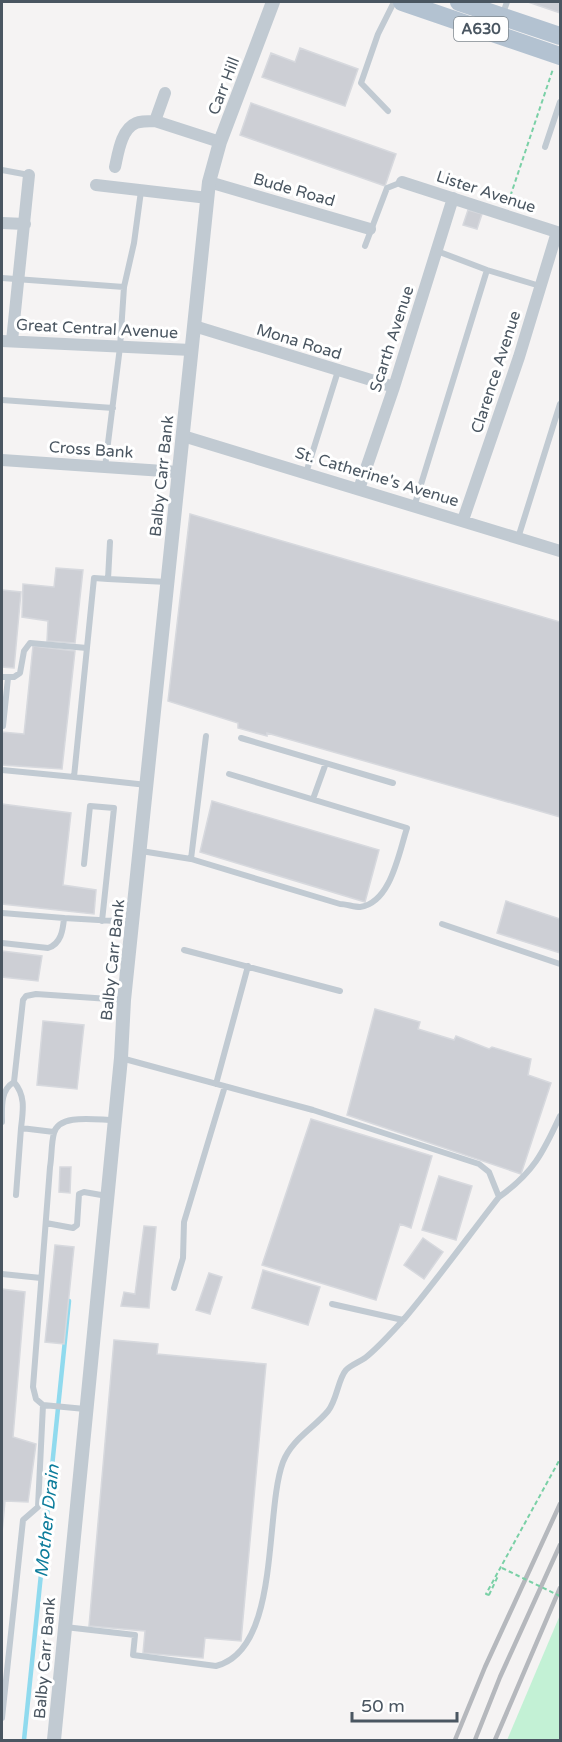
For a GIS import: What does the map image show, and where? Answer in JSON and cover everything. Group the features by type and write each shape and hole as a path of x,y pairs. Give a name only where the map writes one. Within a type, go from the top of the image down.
{"main road":[{"name":"A630","path":"402,2 559,55"},
{"name":"A630","path":"459,2 504,9 561,36"}],"street":[{"name":"Carr Hill","path":"209,182 220,142 273,2"},
{"path":"155,121 165,93"},
{"path":"115,167 122,141 129,128 136,123 155,121 220,142"},
{"path":"7,341 18,279 29,175"},
{"name":"Balby Carr Bank","path":"54,1740 121,1058 124,1000 134,922 209,182"},
{"name":"Bude Road","path":"209,182 370,229"},
{"name":"Lister Avenue","path":"402,182 559,232"},
{"path":"96,185 208,198"},
{"name":"Scarth Avenue","path":"359,489 394,387 453,198"},
{"path":"2,223 25,224"},
{"name":"Clarence Avenue","path":"463,520 486,459 559,232"},
{"name":"Mona Road","path":"194,326 394,387"},
{"name":"Great Central Avenue","path":"7,341 191,350"},
{"name":"St. Catherine's Avenue","path":"183,436 561,551"},
{"name":"Cross Bank","path":"3,462 178,472"}],"lane":[{"path":"388,111 361,83 378,34 394,2"},
{"path":"544,147 561,102"},
{"path":"2,170 29,175"},
{"path":"365,246 387,188 402,182"},
{"path":"105,467 120,347 124,287 134,243 141,190"},
{"path":"437,251 487,270 541,286"},
{"path":"414,507 487,270"},
{"path":"2,278 124,287"},
{"path":"306,473 338,371"},
{"path":"2,400 113,408"},
{"path":"518,538 561,404"},
{"path":"108,579 110,542"},
{"path":"74,777 94,578 167,582"},
{"path":"3,726 5,677 20,673 24,651 30,643 87,648"},
{"path":"191,859 206,736"},
{"path":"241,738 393,783"},
{"path":"313,799 326,763"},
{"path":"2,770 147,785"},
{"path":"141,850 191,859 340,904 359,907 382,895 407,828 229,774"},
{"path":"84,864 90,806 114,808 102,921"},
{"path":"2,913 134,922"},
{"path":"2,944 48,948 54,946 59,940 64,918"},
{"path":"442,924 561,964"},
{"path":"184,950 340,991"},
{"path":"216,1084 248,966"},
{"path":"14,1083 23,1000 26,996 36,994 124,1000"},
{"path":"121,1058 313,1110 479,1164 489,1172 499,1197"},
{"path":"2,1122 3,1095 7,1086 14,1083"},
{"path":"14,1083 20,1089 24,1100 16,1195"},
{"path":"174,1288 183,1258 184,1222 225,1086"},
{"path":"64,1626 135,1635 133,1655 216,1666 227,1664 235,1658 252,1635 259,1612 265,1584 278,1476 292,1444 329,1410 345,1371 366,1357 403,1320 499,1197 519,1183 538,1161 561,1116"},
{"path":"86,1409 47,1405 36,1399 33,1387 54,1132 59,1124 67,1120 115,1120"},
{"path":"21,1128 54,1132"},
{"path":"46,1223 73,1228 77,1225 80,1194 84,1192 107,1196"},
{"path":"2,1274 41,1278"},
{"path":"332,1304 403,1320"},
{"path":"2,1718 22,1520 38,1507 47,1405"}],"path":[{"path":"504,214 559,55"},
{"path":"561,1459 486,1594 489,1595 502,1568 561,1596"}],"green space":[{"path":"560,1615 560,1740 507,1740"}],"building":[{"path":"528,2 560,2 560,13"},
{"path":"300,48 358,69 345,106 262,77 271,53 295,62"},
{"path":"251,103 396,154 385,186 240,135"},
{"path":"468,210 482,214 477,229 463,225"},
{"path":"190,514 560,622 560,817 267,733 267,736 238,728 238,723 168,701"},
{"path":"56,568 83,570 75,643 47,641 48,621 22,617 23,584 54,587"},
{"path":"2,590 21,592 14,668 2,667"},
{"path":"33,646 75,651 62,769 2,765 2,732 24,734"},
{"path":"212,801 379,850 365,902 200,852"},
{"path":"2,804 71,813 63,885 96,890 94,914 2,904"},
{"path":"506,901 560,919 560,953 497,933"},
{"path":"2,951 42,956 38,981 2,977"},
{"path":"375,1009 420,1022 418,1029 454,1040 456,1036 489,1049 492,1047 531,1059 528,1075 551,1083 521,1174 347,1115"},
{"path":"43,1021 84,1025 77,1089 37,1085"},
{"path":"311,1119 432,1156 411,1228 400,1224 376,1300 262,1265"},
{"path":"60,1167 71,1167 70,1193 59,1192"},
{"path":"439,1176 472,1186 456,1240 422,1230"},
{"path":"144,1226 156,1227 149,1308 121,1306 124,1292 135,1294"},
{"path":"423,1238 443,1252 424,1279 404,1265"},
{"path":"55,1245 74,1247 64,1344 45,1342"},
{"path":"263,1270 320,1287 308,1325 252,1308"},
{"path":"209,1273 222,1277 210,1314 196,1310"},
{"path":"2,1289 25,1292 13,1437 36,1444 28,1502 5,1501 2,1533"},
{"path":"114,1340 158,1344 157,1354 266,1364 241,1641 205,1638 203,1658 143,1653 145,1631 89,1626"}],"waterway":[{"name":"Mother Drain","path":"24,1740 69,1301"}],"railway":[{"path":"455,1740 485,1667 560,1504"},
{"path":"475,1740 500,1677 560,1545"},
{"path":"495,1740 560,1588"}]}
